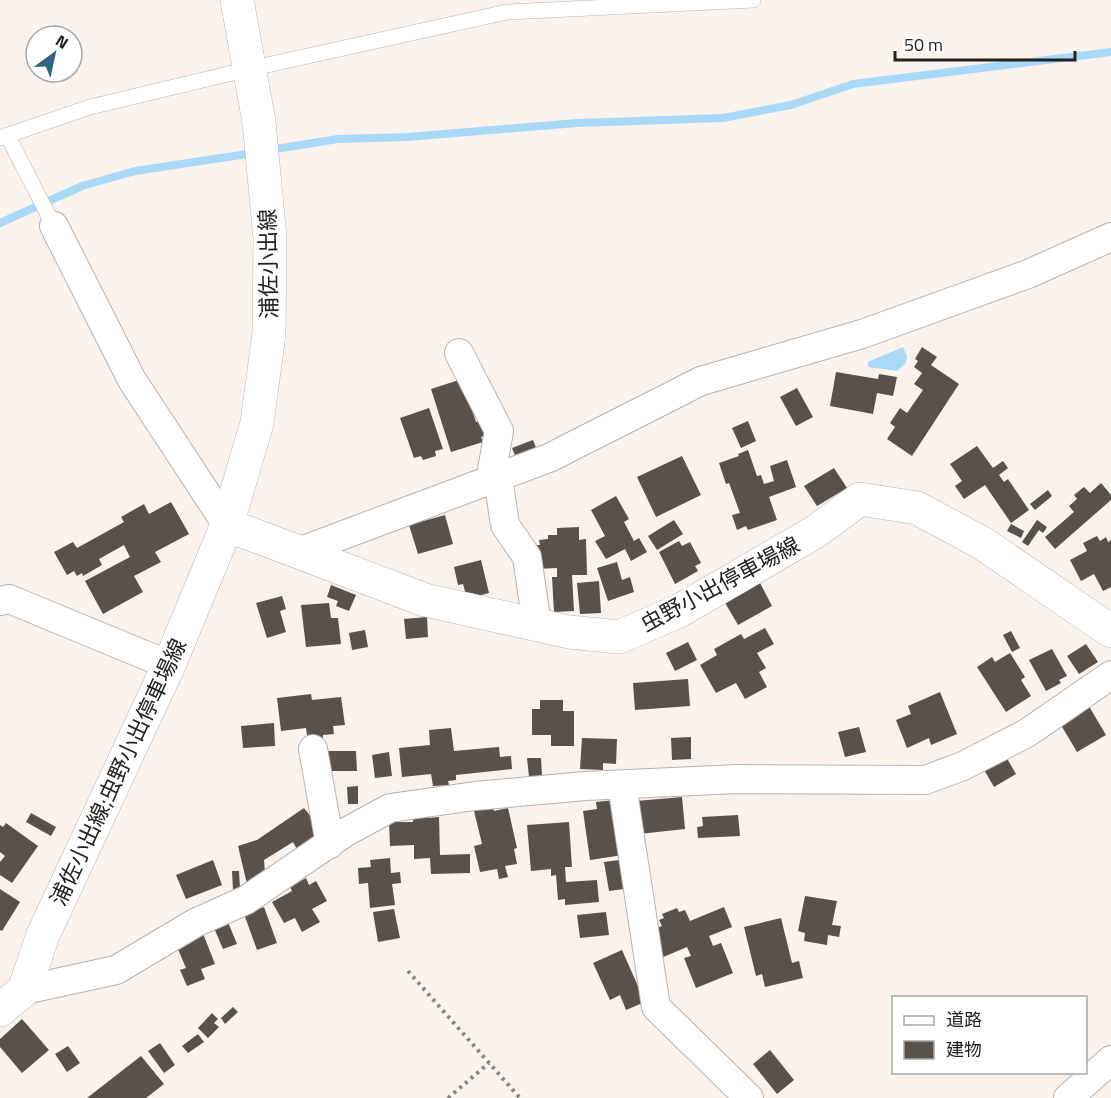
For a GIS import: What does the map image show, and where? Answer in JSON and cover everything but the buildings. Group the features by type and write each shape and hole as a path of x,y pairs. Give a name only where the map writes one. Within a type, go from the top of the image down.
{"main road":[{"name":"浦佐小出線","path":"227,525 257,423 269,334 270,238 259,122 237,0"},
{"name":"虫野小出停車場線","path":"227,525 425,600 569,632 619,637 679,611 815,532 861,499 917,508 936,518 982,543 1111,631"},
{"name":"浦佐小出線;虫野小出停車場線","path":"12,1000 169,664 227,525"}],"street":[{"path":"54,226 132,380 227,525"},
{"path":"298,552 549,458 701,381 862,334 1028,273 1111,237"},
{"path":"459,353 499,431 494,480 505,525 527,557 537,625"},
{"path":"0,601 9,599 169,664"},
{"path":"12,1000 116,970 195,923 246,900 346,832 390,808 475,796 622,785 738,779 925,780 963,766 1027,733 1111,675"},
{"path":"313,749 330,844"},
{"path":"622,785 656,1007 749,1098"},
{"path":"1068,1098 1111,1060"}],"lane":[{"path":"54,226 4,136 90,107 249,64 507,12 753,0"}],"path":[{"path":"408,971 520,1098"},
{"path":"448,1098 489,1063"}],"water":[{"path":"903,347 907,356 906,363 897,371 868,367 868,362"}],"waterway":[{"path":"269,150 338,139 407,137 578,123 723,118 791,105 853,84 1111,52"},
{"path":"0,223 82,186 135,171 254,153"}]}
